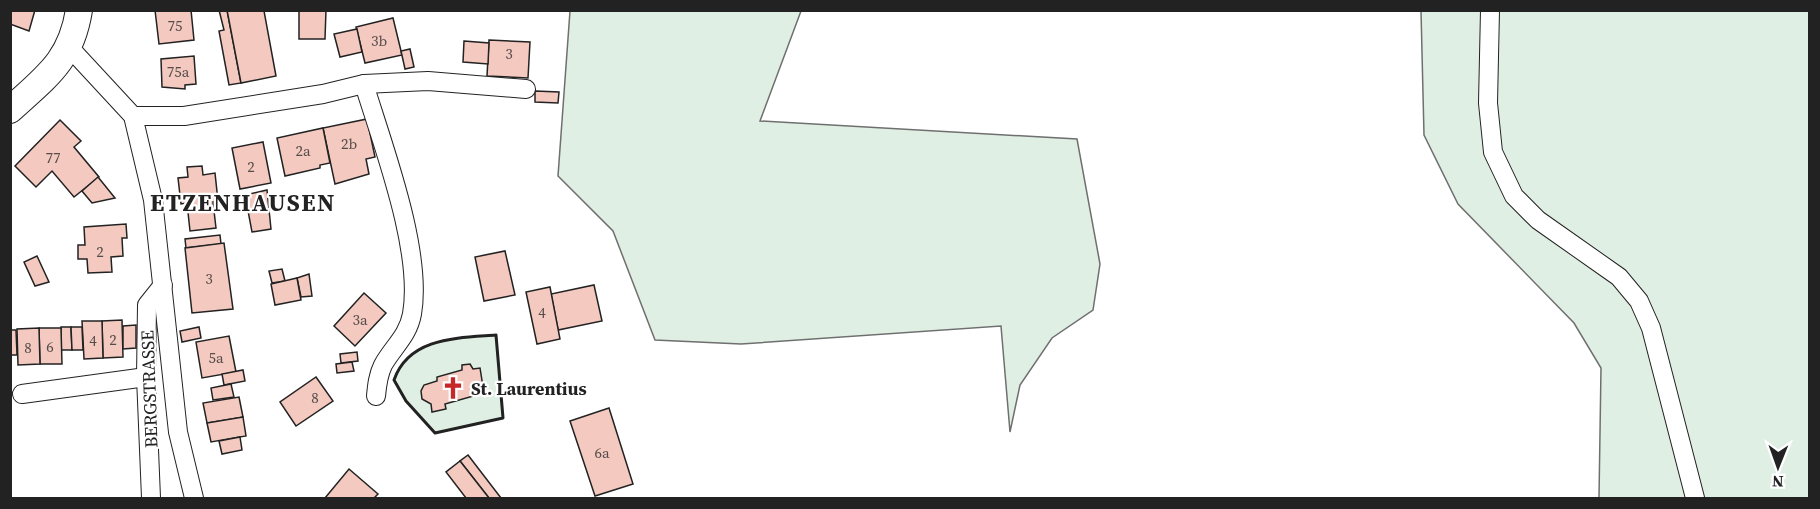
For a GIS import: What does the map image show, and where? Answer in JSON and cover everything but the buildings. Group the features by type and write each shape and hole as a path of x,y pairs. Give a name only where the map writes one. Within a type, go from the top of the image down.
{"main road":[{"path":"10,110 48,75 70,48 79,10"}],"street":[{"path":"1490,10 1488,103 1492,152 1514,196 1538,220 1619,277 1639,301 1651,328 1695,498"},
{"name":"BERGSTRASSE","path":"70,48 133,116 153,200 178,432 194,498"},
{"path":"133,116 184,116 313,95 364,84 428,81 526,88"},
{"path":"364,84 393,176 413,265 414,288 412,315 407,334 383,365 376,396"},
{"name":"BERGSTRASSE","path":"151,498 146,377 147,305 163,285"},
{"path":"22,394 146,377"}],"green space":[{"path":"570,11 801,11 760,121 1077,139 1100,264 1093,310 1052,338 1020,385 1010,432 1001,326 741,344 655,340 613,231 558,176"},
{"path":"1421,11 1809,11 1809,498 1599,498 1601,368 1574,323 1458,204 1424,135"},
{"path":"496,335 503,418 435,433 406,401 394,380 401,366 411,355 436,342"}],"wall":[{"path":"496,335 503,418 435,433 406,401 394,380 401,366 411,355 436,342 496,335"}],"place":[{"name":"St. Laurentius","path":"453,388"}],"district":[{"name":"ETZENHAUSEN","path":"243,202"}]}
